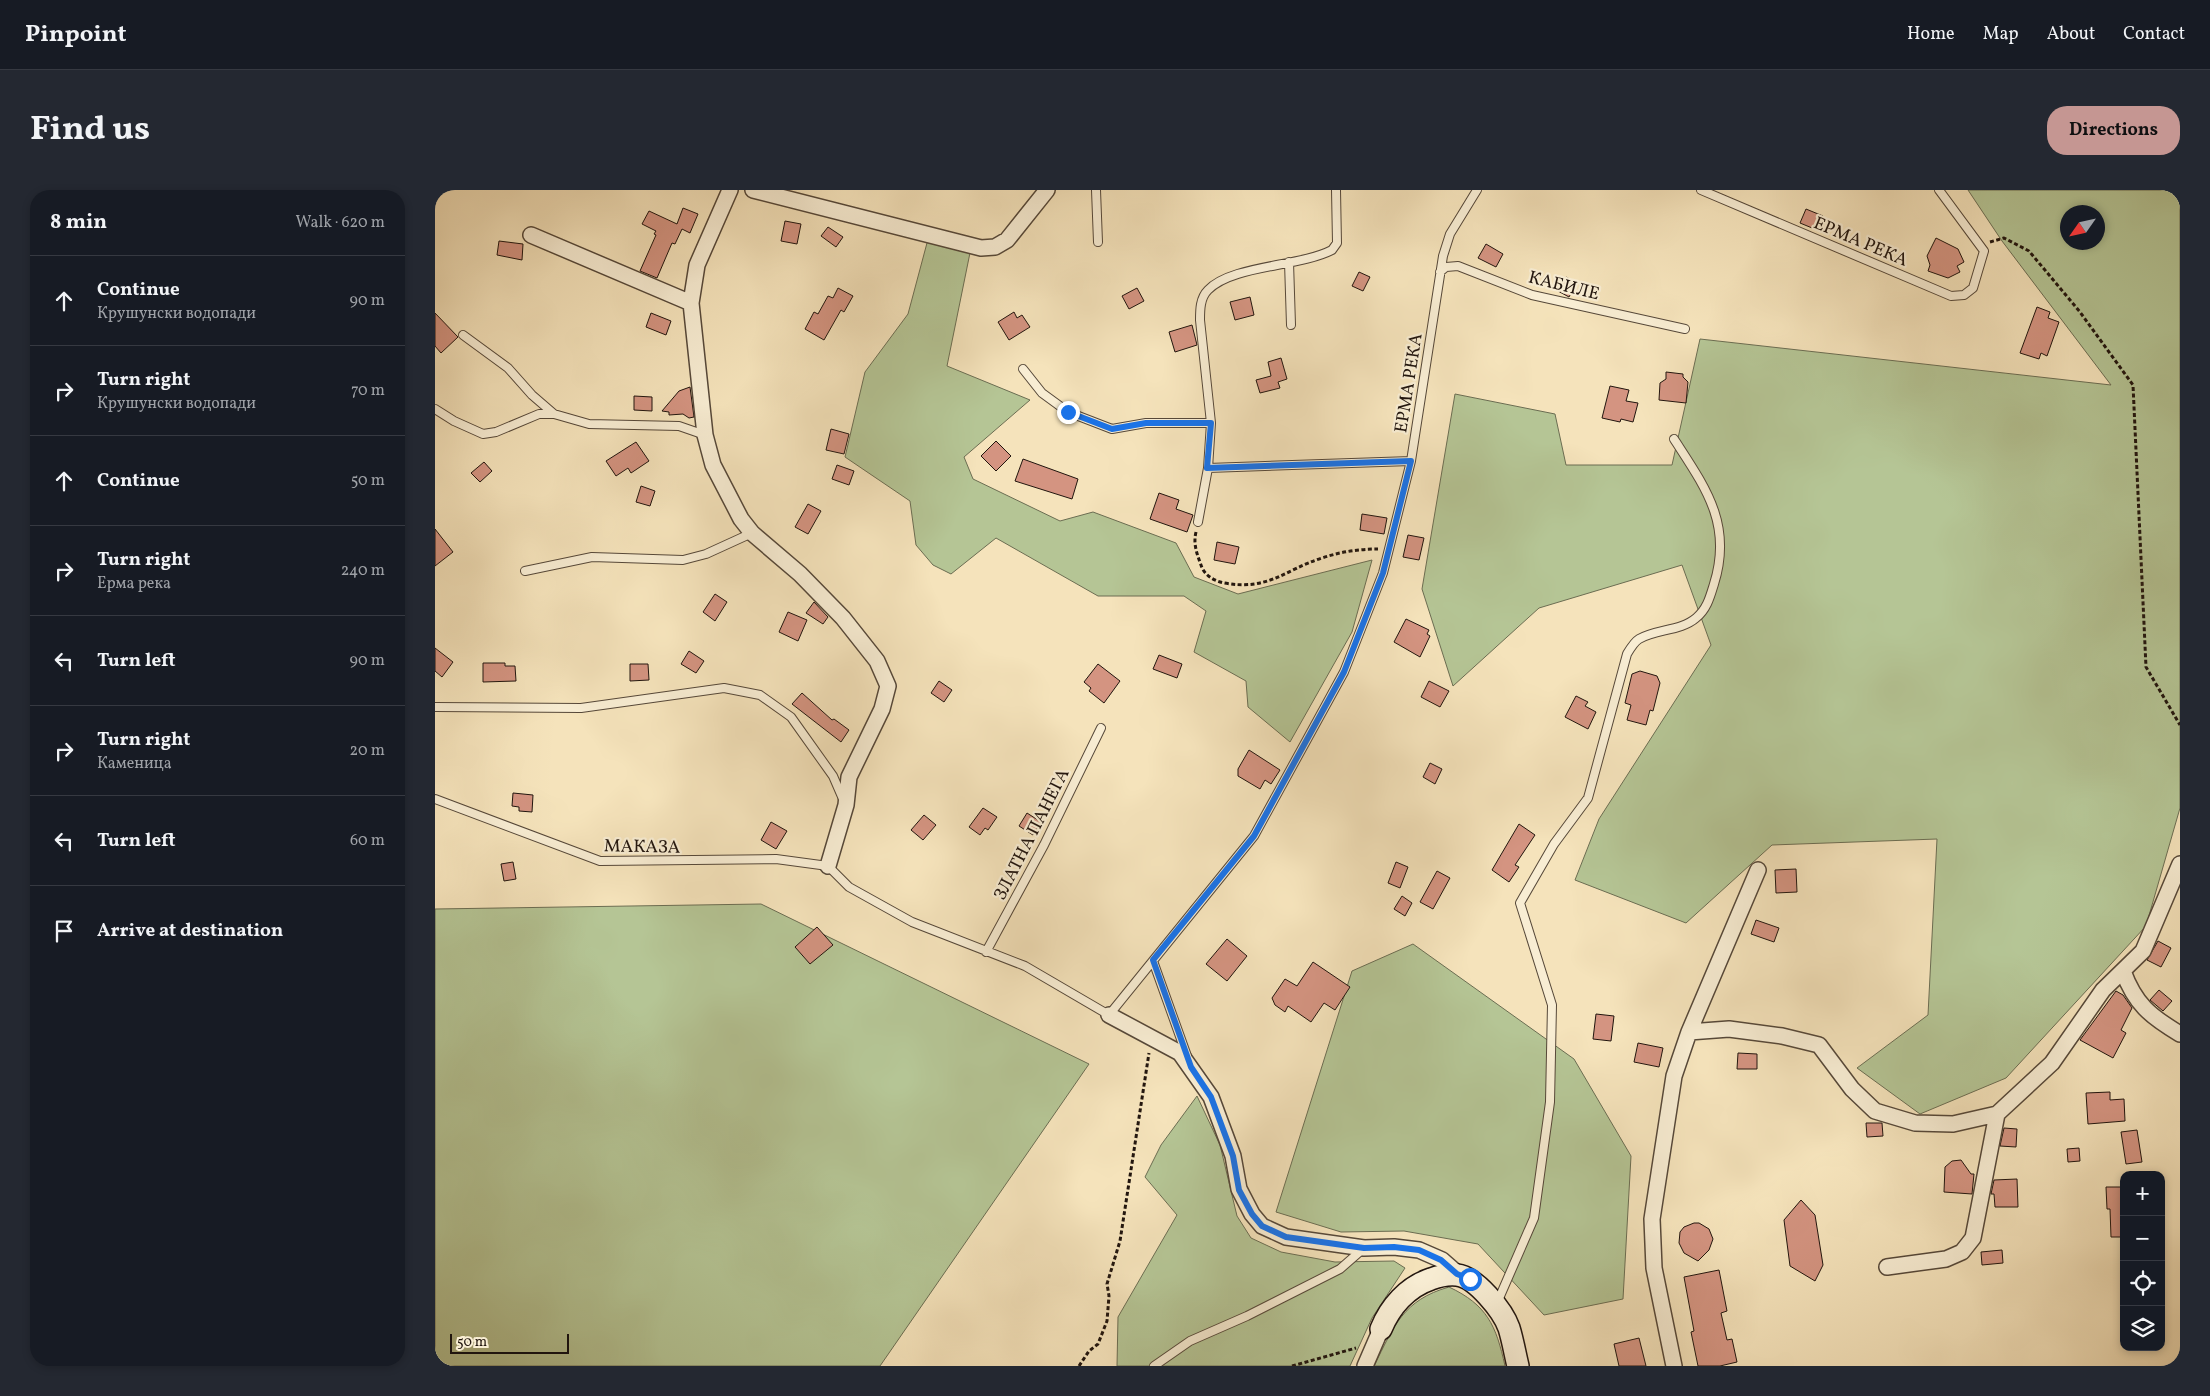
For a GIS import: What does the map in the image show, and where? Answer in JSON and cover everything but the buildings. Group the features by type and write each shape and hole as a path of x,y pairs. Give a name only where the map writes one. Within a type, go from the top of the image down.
{"street":[{"path":"730,190 697,265 691,304 705,435 713,465 741,519 752,533 800,574 843,618 877,661 888,686 882,709 849,777 846,805 828,866"},
{"path":"753,190 981,248 995,247 1007,240 1047,190"},
{"path":"531,235 691,304"},
{"path":"1689,1032 1729,1029 1782,1036 1819,1045 1852,1089 1875,1111 1915,1123 1953,1124 1997,1114 2052,1062 2103,990 2143,951 2180,864"},
{"path":"1674,1366 1654,1268 1652,1219 1674,1076 1689,1032 1758,870"},
{"path":"2123,971 2130,990 2153,1018 2180,1034"},
{"path":"1109,1015 1180,1053 1191,1067 1211,1097 1233,1156 1239,1190 1252,1214 1262,1226 1286,1237 1364,1248 1394,1247 1419,1250 1441,1260 1457,1274 1470,1279 1496,1305 1508,1327 1518,1366"},
{"path":"1887,1267 1946,1259 1962,1252 1973,1238 1997,1114"},
{"path":"1365,1366 1387,1315 1407,1291 1421,1282 1440,1276 1457,1274"}],"lane":[{"path":"1096,190 1097,242"},
{"path":"1198,522 1207,468 1211,423 1200,320 1201,305 1207,291 1224,279 1326,253 1337,243 1336,190"},
{"name":"ЕРМА РЕКА","path":"1109,1015 1254,836 1344,672 1383,573 1411,461 1440,272 1450,234 1477,190"},
{"name":"ЕРМА РЕКА","path":"1701,190 1951,296 1965,295 1973,288 1984,251"},
{"path":"1939,190 1984,251"},
{"path":"1289,262 1291,325"},
{"name":"КАБИЛЕ","path":"1440,272 1446,267 1458,266 1532,295 1685,329"},
{"path":"463,335 508,368 532,395 554,414"},
{"path":"1023,369 1042,393 1068,412 1112,429 1146,423 1211,423"},
{"path":"435,409 453,421 483,434 496,432 539,414 554,414 589,424 679,426 705,435"},
{"path":"1496,1305 1534,1218 1550,1102 1552,1005 1520,903 1554,844 1588,798 1627,654 1638,639 1696,618 1706,607 1715,581 1721,546 1716,516 1708,492 1674,439"},
{"path":"1207,468 1411,461"},
{"path":"525,571 592,557 683,560 706,554 752,533"},
{"path":"435,707 581,708 724,688 759,695 791,717 833,776 846,805"},
{"name":"ЗЛАТНА ПАНЕГА","path":"986,952 1044,845 1101,728"},
{"name":"МАКАЗА","path":"435,799 600,861 776,859 828,866"},
{"path":"828,866 849,887 912,922 1025,966 1109,1015"},
{"path":"1153,960 1191,1067"},
{"path":"1154,1366 1190,1341 1247,1316 1341,1269 1364,1248"}],"path":[{"path":"1984,251 1991,240 2004,238 2029,251 2080,312 2133,386 2146,667 2180,725"},
{"path":"1198,522 1194,540 1202,570 1216,581 1234,585 1257,584 1286,575 1320,558 1356,549 1389,549"},
{"path":"1079,1366 1089,1351 1098,1344 1107,1321 1109,1296 1107,1284 1120,1241 1151,1037"},
{"path":"1292,1366 1378,1336"}],"green space":[{"path":"1968,190 2180,190 2180,808 2146,926 2006,1078 1920,1114 1857,1068 1928,1015 1937,839 1772,845 1686,923 1575,880 1599,819 1711,645 1682,565 1539,608 1453,686 1422,589 1455,394 1555,414 1566,465 1672,465 1700,339 2111,385 2002,241"},
{"path":"931,228 972,243 947,366 1030,400 964,457 973,479 1060,521 1093,512 1176,543 1194,577 1238,594 1372,560 1352,632 1290,742 1248,707 1246,681 1194,652 1206,611 1184,596 1098,596 996,538 951,574 933,565 916,545 910,501 845,457 865,372 908,314"},
{"path":"761,904 1089,1064 880,1366 435,1366 435,909"},
{"path":"1413,944 1574,1059 1631,1156 1623,1299 1544,1315 1478,1244 1404,1231 1341,1232 1276,1212 1352,971"},
{"path":"1197,1096 1220,1145 1237,1216 1251,1238 1281,1252 1335,1262 1394,1261 1405,1268 1372,1318 1350,1366 1117,1366 1118,1317 1177,1215 1145,1177 1161,1145"},
{"path":"1449,1287 1473,1301 1488,1318 1498,1339 1505,1366 1374,1366 1394,1327 1410,1307 1433,1292"}],"route":[{"path":"1068,412 1112,429 1146,423 1211,423 1207,468 1411,461 1383,573 1344,672 1254,836 1153,960 1191,1067 1211,1097 1233,1156 1239,1190 1252,1214 1262,1226 1286,1237 1364,1248 1394,1247 1419,1250 1441,1260 1457,1274 1470,1279"}]}
